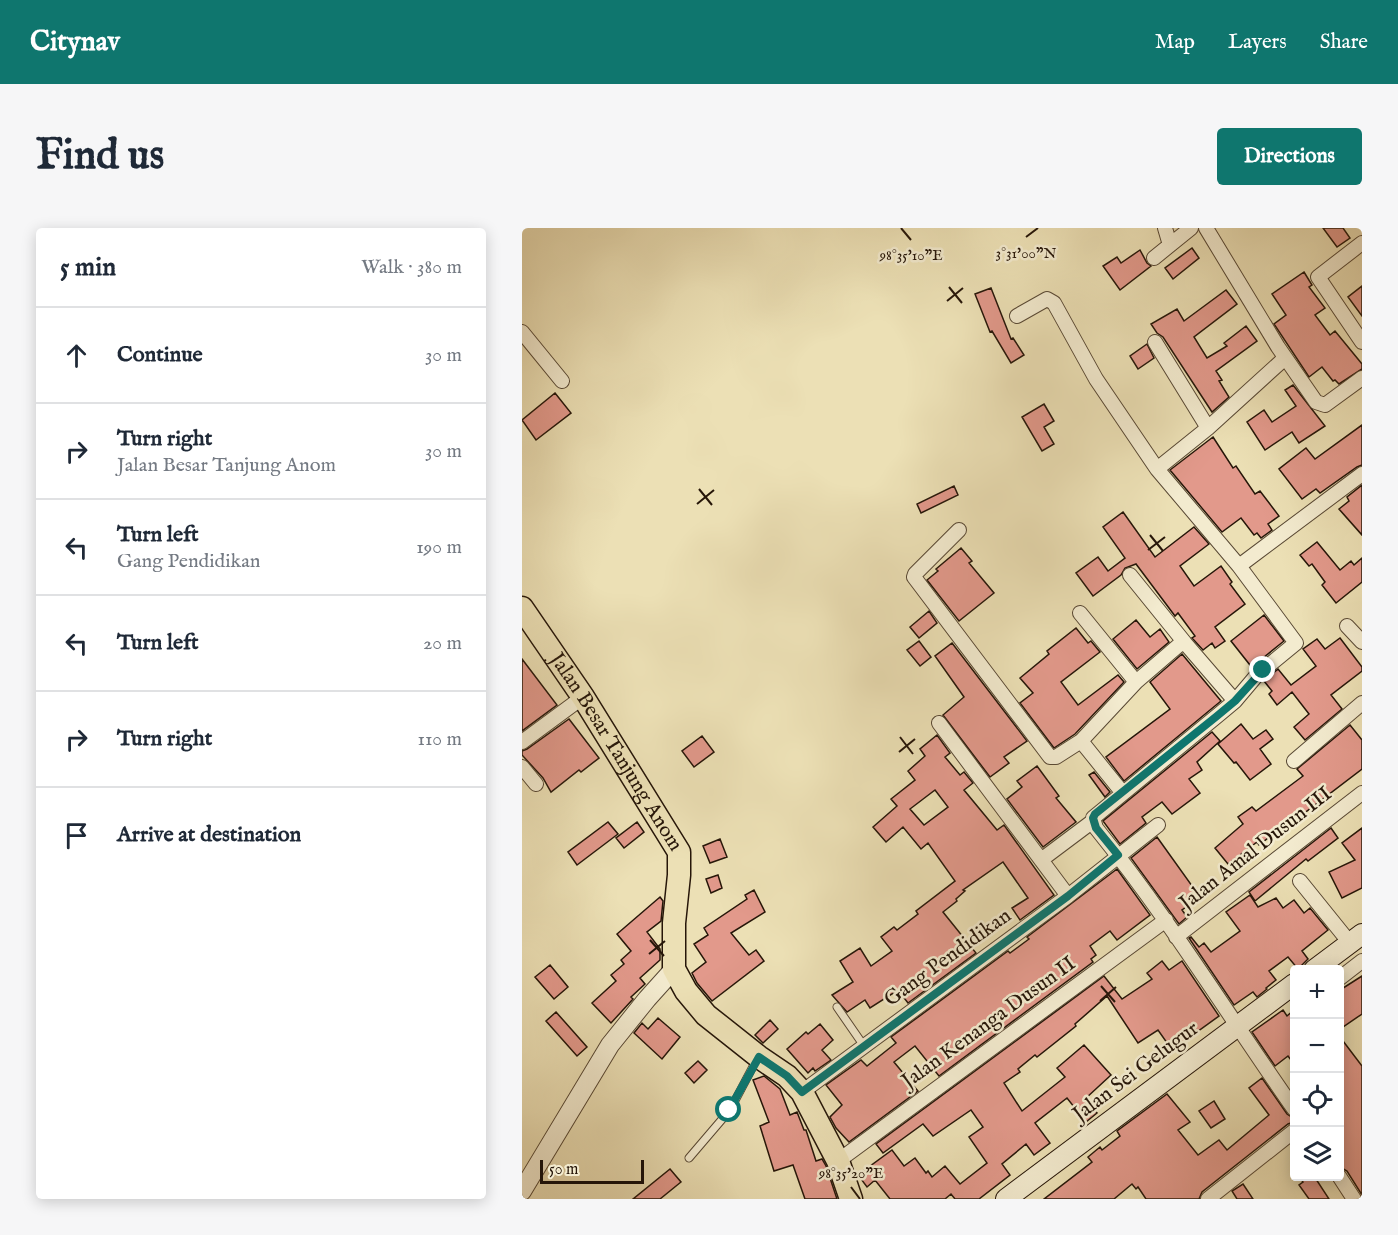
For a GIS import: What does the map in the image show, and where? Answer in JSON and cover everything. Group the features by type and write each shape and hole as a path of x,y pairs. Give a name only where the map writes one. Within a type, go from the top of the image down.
{"main road":[{"name":"Jalan Besar Tanjung Anom","path":"522,608 581,693 679,852 674,923 674,969"},
{"path":"1324,965 1356,938"},
{"path":"674,969 686,991 706,1015 787,1076 802,1092 838,1161 851,1199"},
{"name":"Jalan Sei Gelugur","path":"1006,1199 1290,987"}],"street":[{"path":"1165,228 1170,245"},
{"path":"1154,258 1191,228"},
{"path":"1206,228 1311,396 1323,406 1362,378"},
{"path":"1362,243 1318,277 1362,342"},
{"path":"1017,316 1047,299 1054,303 1096,379 1157,469 1239,566 1296,643 1257,675 1235,701 1095,814 1093,821 1041,860"},
{"path":"522,332 562,381"},
{"path":"1155,342 1208,428"},
{"path":"1157,469 1208,428 1286,358"},
{"path":"1239,566 1362,474"},
{"path":"959,530 915,573 916,580 1050,757 1056,758 1081,741 1136,682 1179,645 1185,643"},
{"path":"1130,575 1235,701"},
{"path":"1080,613 1136,682"},
{"path":"1347,626 1362,642"},
{"path":"522,731 581,693"},
{"path":"522,742 581,693"},
{"path":"1294,761 1362,703"},
{"path":"939,723 1068,896"},
{"path":"1081,741 1122,792"},
{"path":"522,767 536,784"},
{"name":"Jalan Amal Dusun III","path":"1176,937 1362,793"},
{"path":"1093,821 1166,920 1290,1103"},
{"name":"Gang Pendidikan","path":"802,1092 1068,896 1158,825"},
{"path":"1299,881 1356,938"},
{"name":"Jalan Kenanga Dusun II","path":"838,1161 1166,920"},
{"path":"1344,975 1362,961"},
{"path":"522,1191 610,1046 674,969"},
{"path":"1208,1199 1290,1134"},
{"path":"1342,1181 1354,1199"}],"lane":[{"path":"837,1007 864,1046"},
{"path":"688,1158 729,1110 759,1057"}],"building":[{"path":"1323,228 1343,228 1350,238 1337,247"},
{"path":"1192,248 1199,258 1173,279 1165,268"},
{"path":"1140,250 1151,266 1120,290 1103,266 1117,257 1121,263"},
{"path":"1304,272 1312,285 1309,287 1325,308 1315,315 1330,335 1335,331 1362,364 1362,369 1339,384 1333,381 1322,367 1309,377 1274,324 1286,315 1272,294"},
{"path":"1362,286 1362,316 1348,297"},
{"path":"991,288 1011,339 1013,338 1024,355 1011,363 992,331 990,332 975,294"},
{"path":"1226,290 1237,304 1194,337 1207,358 1227,346 1224,343 1246,326 1257,341 1216,371 1229,397 1212,412 1163,337 1151,324 1177,309 1184,321"},
{"path":"1147,344 1154,358 1138,369 1130,356"},
{"path":"1293,385 1325,426 1299,443 1292,432 1265,450 1247,422 1264,410 1272,422 1296,406 1285,390"},
{"path":"555,393 571,413 536,440 522,420"},
{"path":"1044,404 1054,421 1044,427 1054,444 1042,451 1022,417"},
{"path":"1362,425 1362,465 1320,493 1316,489 1302,499 1279,469 1306,448 1315,459"},
{"path":"1213,437 1233,468 1236,466 1255,494 1260,491 1279,516 1268,524 1272,530 1261,538 1257,533 1254,535 1241,518 1222,532 1170,470"},
{"path":"1362,485 1362,535 1339,509 1349,501 1347,497"},
{"path":"954,486 958,495 921,513 917,504"},
{"path":"1123,512 1155,557 1194,527 1209,544 1180,566 1194,586 1221,566 1232,582 1230,584 1245,604 1215,627 1225,641 1215,648 1212,643 1203,650 1192,638 1195,636 1178,613 1175,616 1136,564 1125,568 1121,575 1093,596 1076,573 1098,557 1108,571 1125,558 1103,527"},
{"path":"1317,542 1340,570 1351,561 1354,565 1362,558 1362,582 1336,603 1322,585 1325,582 1312,564 1309,566 1300,555"},
{"path":"961,548 972,561 969,563 994,593 959,621 927,580 938,571 936,569"},
{"path":"929,611 937,623 919,638 910,627"},
{"path":"1264,615 1284,641 1253,666 1231,641"},
{"path":"1136,620 1150,637 1160,629 1169,642 1137,669 1113,639"},
{"path":"1076,628 1088,643 1091,641 1100,652 1061,682 1078,705 1118,675 1124,682 1075,734 1054,748 1020,703 1033,693 1020,678 1049,654 1047,651"},
{"path":"1340,638 1362,667 1362,671 1331,695 1342,709 1305,740 1294,727 1309,714 1292,692 1277,705 1269,694 1272,691 1264,681 1278,669 1291,685 1316,666 1303,649 1317,639 1325,649"},
{"path":"919,641 931,657 920,666 907,650"},
{"path":"952,643 1027,741 1004,757 1009,763 990,777 943,715 964,697 935,656"},
{"path":"1182,654 1221,701 1124,781 1106,757 1170,709 1150,682"},
{"path":"522,659 557,705 522,731"},
{"path":"569,719 599,758 551,792 543,778 522,755 522,751"},
{"path":"1241,724 1253,739 1266,730 1273,739 1260,749 1271,764 1250,780 1218,744"},
{"path":"1350,725 1362,740 1362,769 1303,814 1302,812 1259,845 1257,842 1228,864 1215,848 1243,824 1238,817 1252,807 1256,811 1303,776 1297,769"},
{"path":"1212,732 1220,741 1197,762 1202,770 1189,779 1200,793 1172,814 1162,802 1142,817 1146,823 1120,844 1103,821"},
{"path":"937,735 950,753 945,757 960,775 964,772 973,783 964,790 997,830 1004,825 1054,895 1020,920 1012,908 1028,898 1003,862 963,890 965,891 956,899 957,901 943,912 976,953 908,1003 898,990 870,1008 865,1000 847,1012 832,995 853,982 840,961 860,948 871,966 892,951 881,937 894,927 897,930 918,914 916,911 955,881 928,843 921,849 903,827 886,842 873,827 897,806 891,799 915,780 908,771 925,756 920,749","holes":["935,790 948,807 924,825 910,809"]},
{"path":"702,736 714,752 694,767 682,751"},
{"path":"1037,766 1059,796 1056,798 1076,822 1043,847 1007,799 1022,787 1017,781"},
{"path":"1094,772 1110,792 1105,797 1089,775"},
{"path":"608,822 618,834 577,865 568,852"},
{"path":"637,822 644,832 624,848 616,838"},
{"path":"1331,828 1338,838 1308,861 1306,859 1255,901 1249,892"},
{"path":"1362,828 1362,888 1342,898 1329,872 1355,860 1342,843"},
{"path":"1157,837 1200,897 1182,910 1187,917 1179,924 1131,858"},
{"path":"720,839 727,857 710,863 703,846"},
{"path":"1117,869 1150,915 1117,940 1110,931 1090,946 1096,955 1091,959 1093,962 939,1076 915,1046 894,1062 918,1091 849,1142 836,1128 830,1117 842,1105 826,1085 861,1060 867,1066 896,1043 891,1037 1008,951 1010,953 1029,939 1027,937"},
{"path":"718,875 722,888 711,893 706,879"},
{"path":"754,890 765,912 731,933 749,955 756,950 764,961 712,1001 692,973 706,962 694,944 708,935 704,928 747,899 745,895"},
{"path":"1250,895 1258,907 1276,898 1283,908 1294,900 1304,913 1310,908 1328,930 1302,951 1308,959 1302,965 1295,965 1288,957 1269,971 1276,980 1267,989 1257,997 1253,992 1234,1005 1189,938 1191,937 1199,947 1204,943 1211,952 1240,931 1226,912"},
{"path":"660,897 663,901 661,921 647,932 660,949 660,960 640,978 645,984 631,997 633,999 611,1023 592,1003 616,981 611,975 624,964 621,960 631,951 617,934"},
{"path":"1162,961 1169,970 1182,961 1219,1016 1172,1050 1158,1030 1138,1043 1107,996 1075,1024 1076,1026 1037,1057 1035,1055 1018,1069 1020,1072 1004,1083 1022,1111 1065,1077 1057,1068 1084,1045 1111,1075 1085,1099 1097,1113 1086,1122 1067,1098 1035,1123 1050,1143 1034,1155 1026,1144 1002,1164 1010,1175 979,1199 955,1199 951,1194 945,1199 890,1199 875,1180 867,1187 858,1175 892,1150 904,1166 915,1158 926,1173 928,1171 932,1177 945,1166 960,1184 987,1163 969,1137 983,1127 971,1110 933,1136 923,1124 883,1153 876,1144 1104,976 1122,999 1152,979 1147,973"},
{"path":"550,965 568,987 554,999 535,977"},
{"path":"1362,976 1362,1014 1344,1026 1344,1019 1344,987"},
{"path":"1283,1010 1287,1016 1290,1013 1290,1059 1288,1056 1275,1066 1252,1032"},
{"path":"556,1012 587,1047 577,1056 546,1021"},
{"path":"658,1018 680,1037 662,1059 634,1033 642,1023 648,1029"},
{"path":"770,1020 778,1029 763,1043 755,1035"},
{"path":"820,1024 833,1040 822,1050 831,1060 815,1071 813,1068 808,1073 787,1049 806,1032 808,1034"},
{"path":"1344,1042 1362,1066 1362,1195 1344,1169"},
{"path":"698,1061 707,1070 694,1083 685,1073"},
{"path":"764,1076 780,1089 790,1115 797,1112 806,1130 816,1161 822,1159 826,1166 837,1199 805,1199 793,1165 774,1171 760,1126 769,1122 753,1080"},
{"path":"1262,1078 1290,1116 1290,1123 1202,1192 1199,1199 1146,1199 1138,1187 1136,1189 1132,1184 1114,1199 1044,1199 1092,1162 1088,1157 1100,1147 1102,1150 1120,1136 1117,1131 1167,1094 1190,1122 1178,1130 1198,1155 1219,1140 1227,1150 1269,1115 1249,1088"},
{"path":"1214,1101 1225,1119 1211,1128 1199,1111"},
{"path":"670,1169 681,1182 660,1199 633,1199"},
{"path":"1317,1181 1329,1199 1309,1199 1299,1185 1303,1182"},
{"path":"1243,1184 1253,1199 1237,1199 1232,1191"}],"route":[{"path":"729,1110 759,1057 787,1076 802,1092 1068,896 1118,855 1096,828 1093,821 1095,814 1235,701 1263,670"}]}
